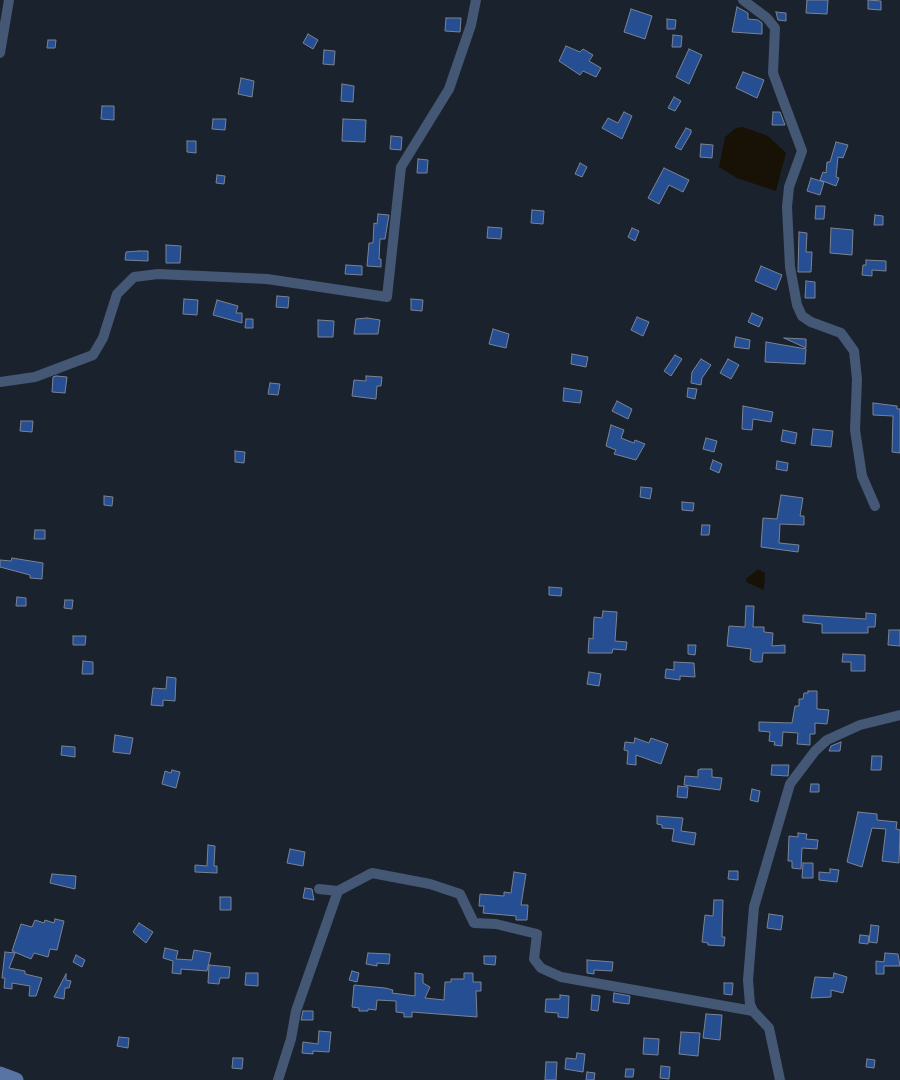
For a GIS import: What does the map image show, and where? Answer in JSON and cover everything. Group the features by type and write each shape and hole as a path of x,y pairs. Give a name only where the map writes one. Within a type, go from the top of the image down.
{"street":[{"path":"0,53 9,0"},
{"path":"0,382 35,377 93,355 103,338 117,294 134,277 158,274 267,279 387,297 401,168 449,89 471,25 476,0"},
{"path":"743,0 767,18 775,28 773,73 802,151 789,187 787,207 790,267 797,305 802,316 841,333 854,351 857,379 855,430 862,476 876,506"},
{"path":"780,1080 769,1028 753,1011 750,1004 748,980 754,907 790,784 815,751 827,740 860,725 900,715"},
{"path":"320,889 338,891 372,873 390,874 430,884 460,894 474,923 496,924 537,934 534,959 541,968 561,977 753,1011"},
{"path":"278,1080 291,1039 296,1011 338,891"},
{"path":"0,1074 16,1080"}],"shaded area":[{"path":"743,127 768,136 786,153 776,191 737,178 719,167 725,137 736,128"},
{"path":"758,569 765,573 764,590 746,582 746,579"}],"building":[{"path":"807,0 828,0 827,14 806,13"},
{"path":"868,0 881,1 881,10 868,9"},
{"path":"737,7 748,13 748,19 758,20 762,23 762,34 732,32"},
{"path":"631,9 652,16 645,39 624,32"},
{"path":"776,12 786,13 786,21 778,20"},
{"path":"446,18 461,18 460,32 445,31"},
{"path":"667,19 676,20 675,29 667,29"},
{"path":"308,34 318,40 313,49 303,43"},
{"path":"673,35 682,36 681,47 672,47"},
{"path":"48,40 56,40 55,48 47,48"},
{"path":"566,46 580,52 583,49 593,55 589,61 601,68 596,77 583,71 580,75 559,61"},
{"path":"689,49 702,55 689,84 676,77"},
{"path":"324,50 335,51 334,65 323,64"},
{"path":"743,72 764,80 757,98 736,88"},
{"path":"241,78 254,81 252,97 238,94"},
{"path":"342,84 354,86 353,102 341,101"},
{"path":"674,97 681,101 675,111 668,108"},
{"path":"102,106 114,106 114,120 101,119"},
{"path":"624,112 632,116 622,139 602,128 608,118 618,123"},
{"path":"773,112 780,112 785,125 772,125"},
{"path":"213,119 226,119 225,130 212,129"},
{"path":"343,119 366,120 365,142 342,141"},
{"path":"686,128 691,130 691,133 681,150 675,147"},
{"path":"391,136 402,137 401,150 390,149"},
{"path":"187,141 196,141 196,153 187,152"},
{"path":"836,142 848,145 843,158 838,157 836,177 839,178 836,186 820,180 823,172 826,173 827,162 830,162"},
{"path":"701,144 713,145 712,158 700,157"},
{"path":"418,159 428,160 427,173 417,173"},
{"path":"580,163 587,167 582,177 575,174"},
{"path":"664,168 689,180 683,192 669,185 659,204 648,198"},
{"path":"217,175 225,176 224,184 216,183"},
{"path":"811,178 824,182 820,195 807,191"},
{"path":"816,206 825,206 824,219 815,219"},
{"path":"532,210 544,211 543,224 531,223"},
{"path":"378,214 389,215 385,239 380,239 379,259 381,259 381,267 367,266 369,243 373,243 374,223 377,224"},
{"path":"875,215 883,216 883,225 874,225"},
{"path":"488,227 502,228 501,239 487,238"},
{"path":"632,228 639,231 635,241 628,237"},
{"path":"831,228 853,230 852,255 830,253"},
{"path":"799,232 807,233 806,252 812,252 811,272 798,272"},
{"path":"166,245 181,246 180,263 166,263"},
{"path":"148,251 148,261 125,260 126,252"},
{"path":"866,260 886,261 886,271 872,270 872,276 862,275 863,265 866,265"},
{"path":"346,265 362,266 362,275 345,274"},
{"path":"761,266 782,275 776,290 755,281"},
{"path":"806,281 815,282 815,298 805,298"},
{"path":"277,296 289,297 288,308 276,307"},
{"path":"184,299 198,300 197,315 183,314"},
{"path":"411,299 423,300 422,311 411,310"},
{"path":"217,300 238,306 236,313 242,313 242,323 213,315"},
{"path":"752,313 763,318 759,327 748,322"},
{"path":"637,317 649,322 643,336 631,330"},
{"path":"246,319 253,319 253,328 245,328"},
{"path":"356,319 380,320 378,334 354,334"},
{"path":"318,320 334,321 333,337 318,337"},
{"path":"493,329 509,334 506,348 489,344"},
{"path":"736,337 750,340 749,349 734,347"},
{"path":"784,338 806,339 806,348"},
{"path":"766,342 806,349 805,364 765,362"},
{"path":"572,354 588,357 586,367 571,364"},
{"path":"675,355 682,359 671,376 664,371"},
{"path":"701,359 711,365 702,378 701,385 691,383 692,372"},
{"path":"728,359 739,365 731,379 720,373"},
{"path":"366,376 382,377 381,386 377,386 376,399 352,396 354,380 366,381"},
{"path":"53,377 67,377 65,393 52,392"},
{"path":"270,383 280,384 278,395 268,394"},
{"path":"564,388 582,391 580,403 563,401"},
{"path":"688,388 697,389 695,399 687,397"},
{"path":"617,401 632,409 628,419 612,411"},
{"path":"873,403 897,406 897,409 900,409 900,453 892,452 893,416 873,415"},
{"path":"743,406 773,412 771,422 753,419 752,430 742,429"},
{"path":"21,421 33,421 32,432 20,431"},
{"path":"611,425 624,430 621,438 634,443 635,440 645,444 636,460 614,454 616,450 606,446"},
{"path":"813,429 833,431 831,447 811,445"},
{"path":"783,430 797,433 795,444 781,441"},
{"path":"706,438 717,441 714,452 703,449"},
{"path":"235,451 245,452 244,463 235,462"},
{"path":"713,460 722,464 719,473 710,469"},
{"path":"777,461 788,463 787,471 776,469"},
{"path":"641,487 652,488 650,499 640,497"},
{"path":"781,495 803,498 800,516 804,516 804,525 780,524 779,543 799,545 798,552 761,547 763,518 777,519"},
{"path":"104,496 113,497 112,506 104,505"},
{"path":"682,502 694,503 693,511 682,510"},
{"path":"702,525 710,525 709,535 701,535"},
{"path":"35,530 45,530 45,539 34,539"},
{"path":"12,558 43,563 42,579 30,578 30,575 0,567 0,560 11,561"},
{"path":"549,587 562,588 561,596 549,595"},
{"path":"17,597 26,598 26,606 16,606"},
{"path":"65,600 73,600 72,609 64,608"},
{"path":"746,606 754,606 753,627 764,627 764,632 773,633 772,646 785,645 785,653 763,653 762,662 754,662 750,660 751,649 727,646 729,626 745,627"},
{"path":"603,611 617,612 615,641 627,642 626,650 613,649 612,653 588,653 589,638 593,639 594,617 602,618"},
{"path":"866,613 876,614 875,627 868,627 868,633 822,633 822,624 803,622 803,615 866,619"},
{"path":"889,630 900,630 900,646 888,645"},
{"path":"73,636 86,636 85,645 73,645"},
{"path":"688,645 696,645 695,655 688,654"},
{"path":"843,654 865,655 865,671 851,671 851,662 842,662"},
{"path":"83,661 93,662 93,674 82,674"},
{"path":"674,662 694,663 695,677 680,676 680,680 665,678 666,669 674,670"},
{"path":"589,672 601,674 599,686 587,684"},
{"path":"167,677 176,678 175,701 163,700 163,706 151,705 153,688 166,689"},
{"path":"808,691 817,691 817,709 829,710 827,724 815,723 815,734 810,734 810,745 797,744 798,733 783,732 782,746 774,745 775,742 769,741 770,732 759,731 759,722 792,723 795,706 799,706 799,699 803,699 804,693 808,693"},
{"path":"115,735 133,738 130,754 113,752"},
{"path":"635,738 649,743 651,738 668,744 661,764 636,755 636,765 627,764 628,751 624,750 625,742 634,743"},
{"path":"841,742 840,751 829,751 831,746"},
{"path":"62,746 75,747 75,757 61,755"},
{"path":"872,756 882,756 881,770 871,770"},
{"path":"772,765 789,765 788,776 771,775"},
{"path":"712,769 712,777 722,778 720,790 684,785 685,776 698,777 698,770"},
{"path":"172,770 180,772 176,788 162,784 165,771 171,773"},
{"path":"811,784 819,784 819,792 810,792"},
{"path":"678,786 688,787 687,798 677,797"},
{"path":"752,789 760,791 758,802 750,800"},
{"path":"858,812 877,814 877,820 897,822 896,829 900,830 899,863 882,861 886,829 872,828 862,867 847,862"},
{"path":"657,816 683,818 681,831 696,833 694,845 672,841 674,829 662,828 662,825 657,824"},
{"path":"798,833 807,834 806,839 818,840 817,849 802,848 801,869 792,868 792,861 788,861 789,836 798,837"},
{"path":"208,845 215,846 214,866 217,866 217,873 195,872 195,865 207,866"},
{"path":"290,849 305,852 303,866 287,863"},
{"path":"803,863 813,863 813,878 802,878"},
{"path":"830,869 839,870 837,882 819,880 819,872 830,873"},
{"path":"729,871 738,871 738,880 728,879"},
{"path":"514,872 526,874 521,905 528,905 527,920 516,920 516,916 483,913 484,906 479,906 480,894 504,896 504,892 511,893"},
{"path":"52,874 76,876 75,889 50,883"},
{"path":"305,888 312,889 314,900 303,898"},
{"path":"220,897 231,897 231,910 220,910"},
{"path":"714,900 723,900 722,937 725,937 724,946 708,945 708,943 702,942 705,915 713,916"},
{"path":"769,914 783,916 781,930 767,928"},
{"path":"55,919 64,921 57,950 50,949 48,957 34,953 31,959 12,951 21,924 32,927 35,920 44,923 45,920 54,923"},
{"path":"139,923 153,932 146,943 133,932"},
{"path":"871,925 879,926 877,943 869,942"},
{"path":"860,935 869,936 868,944 859,943"},
{"path":"165,948 178,951 176,959 192,960 194,950 211,953 207,971 181,969 181,974 172,973 173,961 163,958"},
{"path":"5,952 15,953 9,968 25,971 25,974 42,978 36,996 29,996 30,986 12,983 12,989 4,988 5,978 2,978"},
{"path":"368,953 390,954 389,964 377,963 377,966 366,964"},
{"path":"885,953 898,954 900,966 884,966 884,974 876,974 876,961 884,962"},
{"path":"76,955 85,960 82,967 73,962"},
{"path":"484,956 496,956 495,965 484,964"},
{"path":"587,960 613,962 612,971 594,970 594,974 587,973"},
{"path":"209,965 230,967 229,978 220,978 219,984 208,983"},
{"path":"352,971 359,973 357,982 349,980"},
{"path":"246,973 258,973 258,986 245,985"},
{"path":"415,973 423,974 423,983 430,987 425,998 444,1000 445,982 451,982 451,979 464,979 464,973 473,973 473,982 481,982 481,991 476,991 477,1017 412,1012 412,1017 404,1017 404,1013 396,1012 396,1001 377,1000 376,1010 359,1011 359,1008 352,1007 354,985 385,988 393,990 392,993 415,996"},
{"path":"834,973 847,977 843,993 831,990 831,997 811,998 815,977 833,978"},
{"path":"66,974 66,980 71,981 69,988 65,988 64,999 54,997"},
{"path":"724,983 733,983 732,995 724,994"},
{"path":"614,993 630,996 629,1004 613,1002"},
{"path":"560,995 569,996 568,1018 558,1017 558,1013 545,1012 546,999 560,999"},
{"path":"592,995 600,996 598,1011 591,1010"},
{"path":"303,1011 313,1011 313,1020 301,1020"},
{"path":"706,1014 722,1015 720,1040 703,1038"},
{"path":"319,1031 331,1032 329,1052 313,1051 313,1054 302,1053 303,1042 318,1044"},
{"path":"681,1032 700,1033 698,1056 679,1054"},
{"path":"119,1037 129,1038 128,1048 117,1046"},
{"path":"644,1038 659,1039 658,1055 643,1054"},
{"path":"577,1053 585,1054 583,1072 565,1069 566,1058 576,1059"},
{"path":"233,1058 243,1058 242,1069 232,1068"},
{"path":"867,1059 875,1060 874,1068 866,1067"},
{"path":"546,1062 557,1062 556,1080 545,1080"},
{"path":"661,1066 670,1067 669,1079 660,1078"},
{"path":"626,1069 634,1069 633,1077 625,1077"},
{"path":"587,1072 595,1073 594,1080 586,1080"}]}
